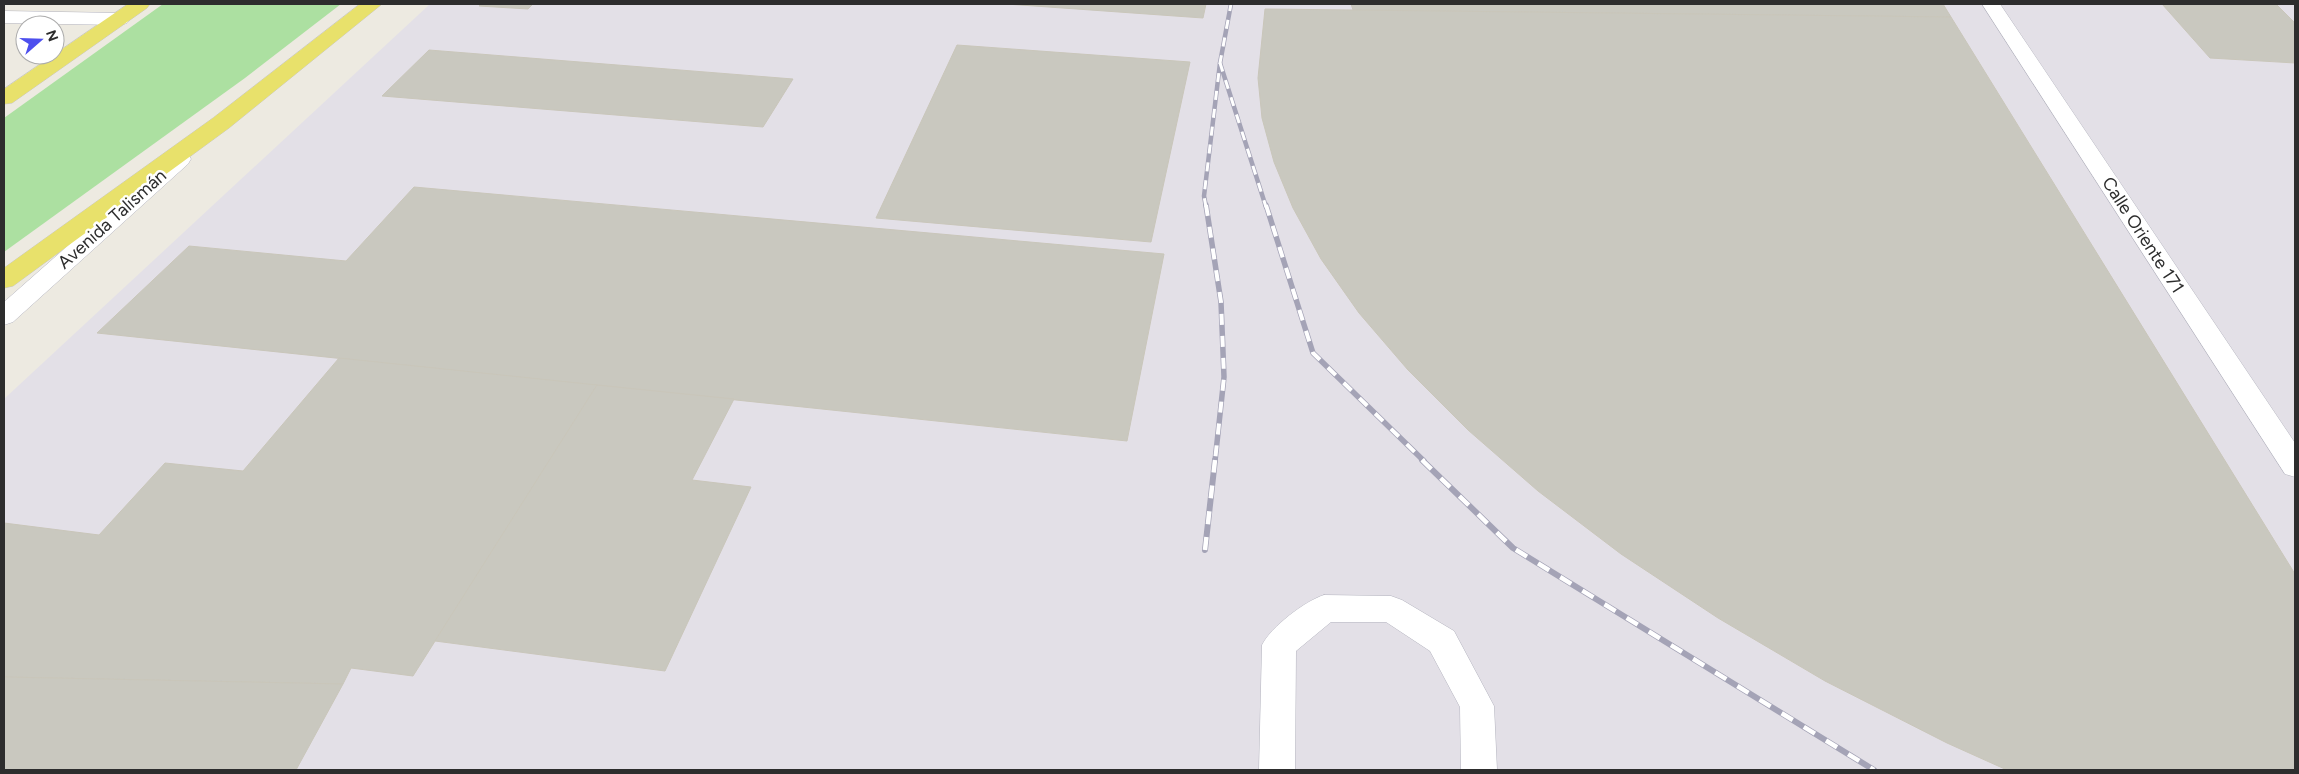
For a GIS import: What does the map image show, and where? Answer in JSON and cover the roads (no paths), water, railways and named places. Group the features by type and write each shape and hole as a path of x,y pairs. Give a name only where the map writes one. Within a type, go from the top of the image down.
{"main road":[{"path":"4,98 140,4"},
{"name":"Avenida Talismán","path":"4,280 221,123 372,4"}],"street":[{"name":"Calle Oriente 171","path":"1990,4 2295,466"},
{"path":"4,17 120,19"},
{"name":"Avenida Talismán","path":"4,316 221,123"},
{"path":"1277,770 1279,645 1324,608 1390,609 1442,640 1477,706 1480,770"}],"railway":[{"path":"1220,63 1231,4"},
{"path":"1206,207 1204,196 1220,63"},
{"path":"1220,63 1266,207"},
{"path":"1206,205 1221,302 1224,377 1215,461"},
{"path":"1266,205 1313,353 1424,461"},
{"path":"1205,550 1215,460"},
{"path":"1422,460 1513,548 1874,770"}]}
